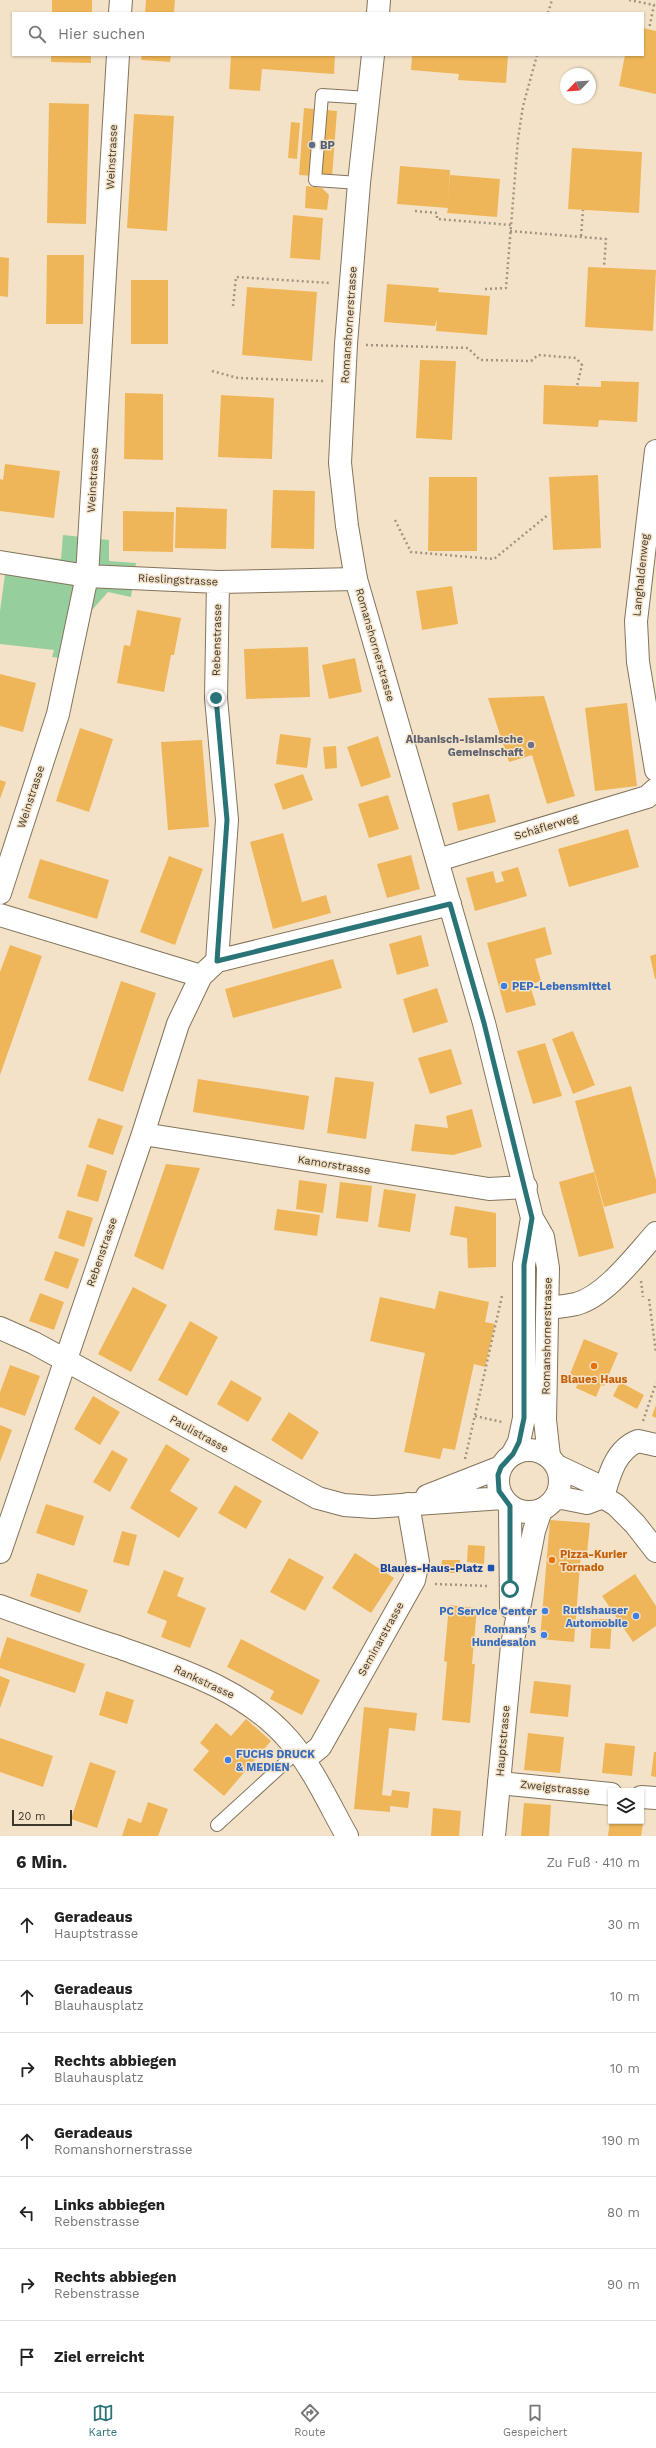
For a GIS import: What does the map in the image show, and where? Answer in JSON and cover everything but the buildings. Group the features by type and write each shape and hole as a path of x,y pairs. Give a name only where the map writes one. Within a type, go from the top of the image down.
{"street":[{"path":"120,12 121,0"},
{"path":"378,12 379,0"},
{"name":"Weinstrasse","path":"0,894 58,714 87,576 118,56"},
{"name":"Romanshornerstrasse","path":"373,56 359,183 346,344 340,463 347,526 356,579 484,1023 526,1187 532,1218 543,1237 546,1256 548,1308 545,1420 553,1461"},
{"name":"Langhaldenweg","path":"656,451 636,620 638,662 656,770"},
{"name":"Rieslingstrasse","path":"0,562 87,576 218,582 356,579"},
{"name":"Rebenstrasse","path":"217,961 227,820 216,698 218,582"},
{"name":"Schäflerweg","path":"438,860 647,797 655,791"},
{"name":"Rebenstrasse","path":"0,1552 64,1360 143,1134 178,1024 201,976 217,961 450,904"},
{"path":"0,915 201,976"},
{"name":"Kamorstrasse","path":"143,1134 489,1189 526,1187"},
{"name":"Romanshornerstrasse","path":"507,1460 519,1442 524,1418 516,1302 532,1218"},
{"path":"516,1302 548,1308 576,1304 590,1298 619,1273 656,1233"},
{"name":"Paulistrasse","path":"0,1328 34,1343 292,1486 318,1498 350,1506 373,1507 408,1504 507,1502"},
{"path":"603,1497 610,1473 623,1450 647,1443"},
{"path":"603,1497 587,1503 562,1498 528,1512 507,1502 498,1483 507,1460 531,1449 593,1483 603,1497 616,1505 635,1524 656,1551"},
{"name":"Paulistrasse","path":"408,1504 507,1460"},
{"path":"548,1504 560,1483 553,1461"},
{"name":"Hauptstrasse","path":"507,1502 512,1645"},
{"name":"Seminarstrasse","path":"301,1756 320,1747 414,1580 418,1562 408,1504"},
{"name":"Hauptstrasse","path":"494,1836 512,1645 534,1531 548,1504"},
{"name":"Rankstrasse","path":"0,1606 172,1667 209,1682 237,1697 268,1719 301,1756 347,1836"},
{"name":"Zweigstrasse","path":"499,1783 608,1794"},
{"path":"644,1796 656,1798"}],"lane":[{"path":"359,183 315,180 322,95 368,98"},
{"path":"217,1825 301,1756"}],"path":[{"path":"548,12 552,0"},
{"path":"628,0 654,5 649,29"},
{"path":"484,289 506,288 518,139 523,106 537,56"},
{"path":"581,236 583,210"},
{"path":"415,211 437,213 437,219 511,225"},
{"path":"510,231 606,239 604,267"},
{"path":"233,306 236,277 338,283"},
{"path":"364,344 468,348 480,360 531,361 538,355 576,358 582,365 577,386"},
{"path":"212,371 238,378 330,382"},
{"path":"394,520 411,552 494,560 549,514"},
{"path":"640,1278 643,1297"},
{"path":"464,1465 502,1294 516,1302"},
{"path":"649,1299 656,1353"},
{"path":"647,1443 656,1383"},
{"path":"475,1416 507,1423"},
{"path":"414,1580 447,1586 488,1586"}],"green space":[{"path":"63,535 109,540 109,561 136,563 131,597 108,592 92,610 80,661 52,657 54,650 0,644 0,611 8,553 61,559"}],"place":[{"name":"BP","path":"312,145"},
{"name":"Albanisch-Islamische Gemeinschaft","path":"531,745"},
{"name":"PEP-Lebensmittel","path":"504,986"},
{"name":"Blaues Haus","path":"594,1366"},
{"name":"Pizza-Kurier Tornado","path":"552,1560"},
{"name":"Blaues-Haus-Platz","path":"491,1568"},
{"name":"PC Service Center","path":"545,1611"},
{"name":"Rutishauser Automobile","path":"636,1616"},
{"name":"Romans's Hundesalon","path":"544,1635"},
{"name":"FUCHS DRUCK & MEDIEN","path":"228,1760"}],"route":[{"path":"216,698 227,820 217,961 450,904 484,1023 526,1187 532,1218 524,1265 526,1385 524,1418 519,1442 513,1454 506,1459 498,1475 499,1491 510,1506 510,1589"}]}
